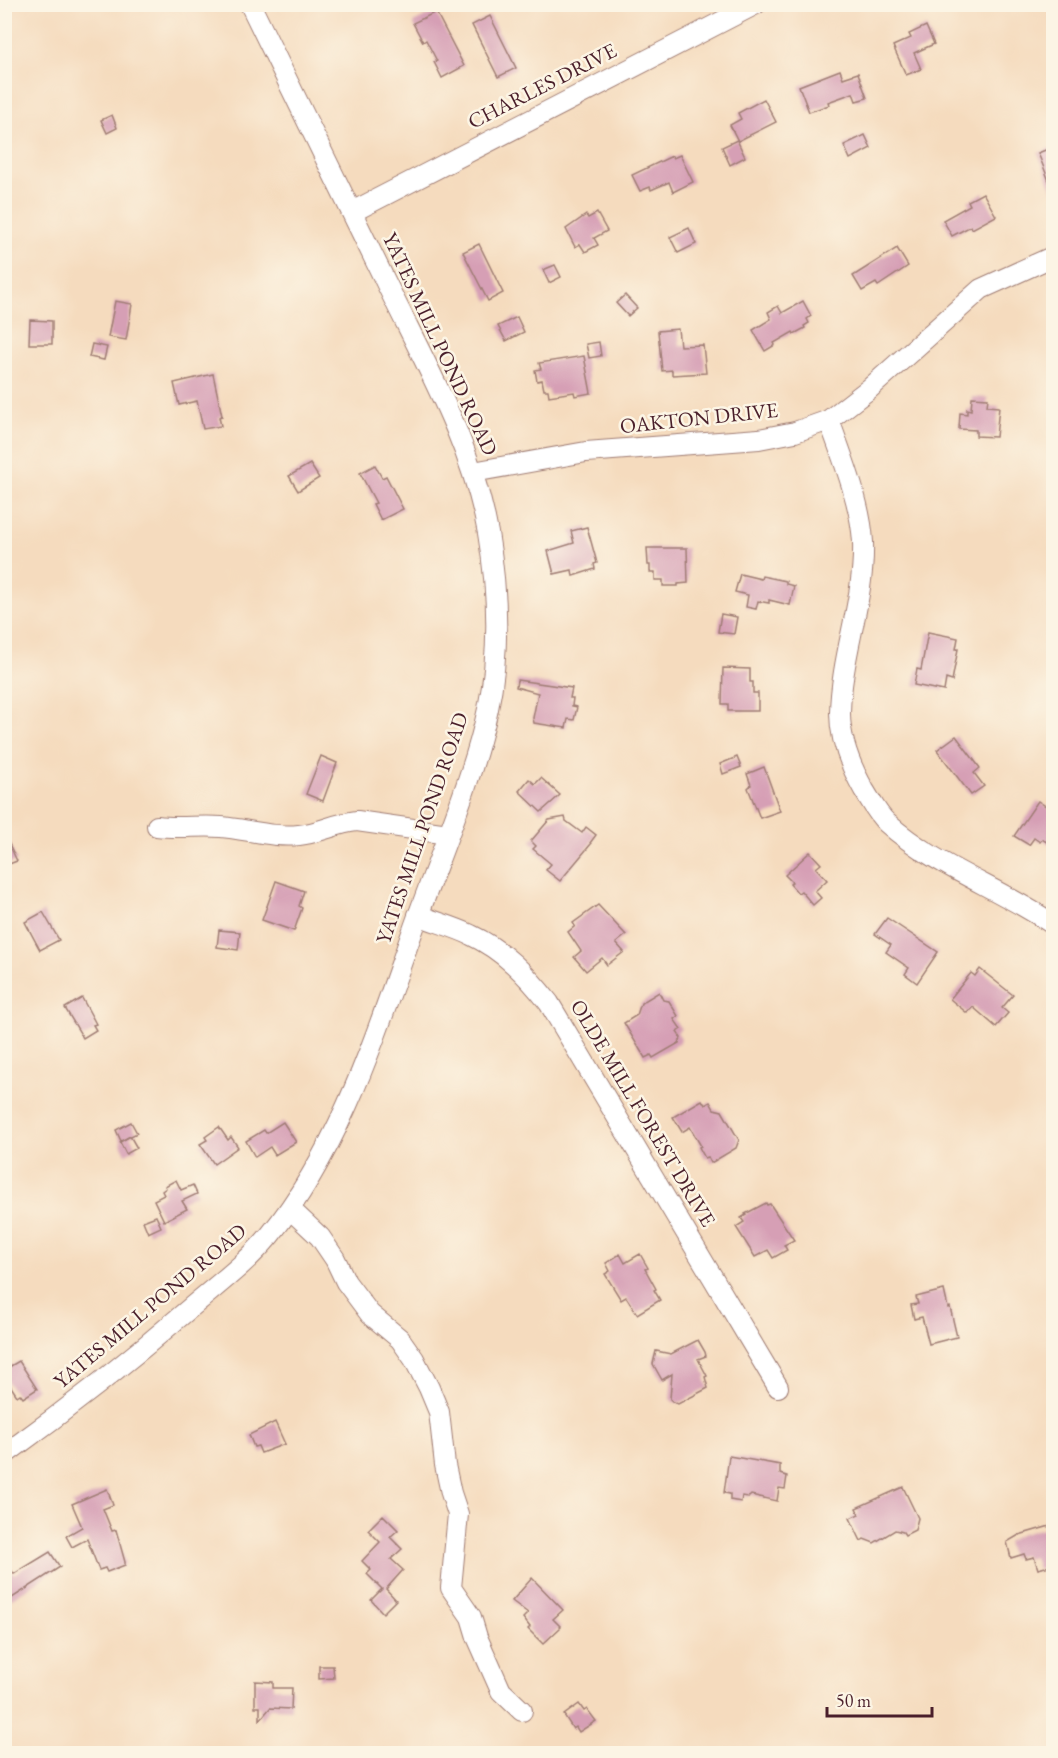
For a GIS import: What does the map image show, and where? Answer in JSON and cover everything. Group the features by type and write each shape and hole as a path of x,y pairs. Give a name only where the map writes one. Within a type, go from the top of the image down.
{"street":[{"name":"YATES MILL POND ROAD","path":"4,1455 82,1397 239,1267 255,1252 290,1209 316,1170 347,1105 448,834 477,751 488,710 494,671 496,592 487,531 473,472 420,351 250,4"},
{"name":"CHARLES DRIVE","path":"352,212 756,4"},
{"name":"OAKTON DRIVE","path":"473,472 586,452 759,439 795,432 829,420 869,389 981,289 1053,256"},
{"path":"829,420 846,467 862,539 861,590 843,679 840,715 845,746 856,776 885,821 918,849 1053,925"},
{"path":"157,826 175,828 218,826 288,836 301,835 342,822 357,821 448,834"},
{"name":"OLDE MILL FOREST DRIVE","path":"418,915 471,934 491,946 518,968 549,1002 778,1387"},
{"path":"290,1209 320,1237 335,1259 346,1282 370,1314 400,1339 414,1359 429,1388 439,1412 445,1465 458,1514 451,1588 471,1617 477,1637 501,1691 522,1711"}],"building":[{"path":"436,12 464,66 442,78 434,62 437,61 426,40 423,42 413,23"},
{"path":"490,16 516,68 498,77 472,25"},
{"path":"926,26 934,44 914,53 921,69 906,75 893,46 911,38 909,34"},
{"path":"840,70 843,78 858,73 867,98 856,101 853,93 809,112 799,86"},
{"path":"764,99 776,122 738,141 730,125 741,119 738,113"},
{"path":"112,115 117,128 107,133 101,120"},
{"path":"865,135 871,148 850,159 844,145"},
{"path":"737,140 745,157 730,165 722,147"},
{"path":"1053,147 1053,191 1038,153"},
{"path":"680,155 693,182 673,192 669,182 651,190 650,187 640,191 632,175 672,156 673,158"},
{"path":"983,193 996,216 972,229 971,226 952,236 943,220 970,205 968,201"},
{"path":"597,213 607,231 594,238 598,245 585,252 580,244 575,247 566,229 586,215 588,218"},
{"path":"689,228 696,244 678,253 670,237"},
{"path":"479,244 503,293 488,301 463,252"},
{"path":"897,248 908,266 878,286 876,283 862,291 853,276"},
{"path":"555,265 561,277 549,283 543,270"},
{"path":"625,295 637,308 628,316 616,303"},
{"path":"115,301 132,304 126,340 108,337"},
{"path":"803,301 811,316 807,319 809,323 804,326 805,328 794,334 793,332 765,351 753,330 771,319 768,312 778,306 782,313"},
{"path":"517,317 524,332 506,341 498,326"},
{"path":"30,320 52,321 52,344 29,344"},
{"path":"678,329 680,346 703,345 706,373 672,375 672,370 662,371 658,331"},
{"path":"599,342 601,356 589,358 586,344"},
{"path":"92,344 107,347 104,360 89,357"},
{"path":"584,356 591,393 575,396 574,392 549,396 548,390 544,390 542,380 537,381 535,370 541,369 539,363"},
{"path":"213,374 222,416 219,417 221,426 203,429 197,401 179,405 174,383"},
{"path":"972,397 988,398 987,406 999,407 996,437 976,436 976,430 959,429 960,413 967,414 967,409 971,410"},
{"path":"310,464 319,478 298,491 289,476"},
{"path":"375,465 382,478 386,476 403,509 381,520 373,504 376,503 360,473"},
{"path":"587,527 597,563 594,564 595,569 573,576 572,570 554,574 548,551 574,543 571,531"},
{"path":"647,548 687,548 688,583 663,586 663,580 655,580 655,572 650,572 650,565 648,565"},
{"path":"740,574 786,581 786,584 794,586 790,605 769,600 769,603 758,601 756,609 746,607 748,595 735,592"},
{"path":"721,614 737,617 734,634 718,632"},
{"path":"928,632 958,638 952,681 946,679 944,691 914,685 917,669 921,670"},
{"path":"723,668 750,669 753,693 758,693 758,711 728,711 728,704 722,704"},
{"path":"517,680 572,688 570,698 573,698 572,706 577,707 574,720 568,719 566,728 534,723 538,693 516,687"},
{"path":"956,736 980,768 974,773 984,786 971,795 937,750"},
{"path":"321,756 337,763 323,801 306,794"},
{"path":"737,757 741,767 723,774 720,764"},
{"path":"764,767 780,811 760,818 748,788 751,785 747,774"},
{"path":"541,778 560,795 541,812 519,791 529,779 535,784"},
{"path":"1038,801 1053,811 1053,846 1042,839 1040,842 1034,838 1029,845 1014,836"},
{"path":"565,817 566,821 582,833 586,827 596,835 560,881 546,870 551,864 533,849 536,846 531,841 549,820"},
{"path":"4,833 17,861 4,866"},
{"path":"810,852 821,864 816,868 827,880 815,891 821,898 813,905 801,891 798,893 785,875"},
{"path":"276,881 304,891 299,906 302,908 294,931 262,920"},
{"path":"598,905 626,935 616,943 624,952 607,965 602,958 586,971 574,957 581,951 568,932 575,926 573,923"},
{"path":"43,912 59,940 40,950 25,922"},
{"path":"887,918 938,952 917,983 905,974 909,968 886,952 891,945 875,934"},
{"path":"219,930 240,932 238,950 217,947"},
{"path":"980,969 1013,995 1002,1008 1008,1013 996,1027 973,1007 967,1013 950,999 971,973 975,976"},
{"path":"659,992 663,1000 669,1001 678,1016 674,1019 681,1029 677,1032 681,1038 679,1043 653,1058 651,1055 645,1058 624,1023 637,1015 641,1003"},
{"path":"82,998 96,1024 93,1025 96,1030 83,1038 65,1008"},
{"path":"702,1100 705,1105 710,1102 714,1109 722,1111 739,1140 736,1148 711,1163 708,1157 705,1158 690,1127 682,1132 673,1117"},
{"path":"131,1122 137,1133 121,1141 116,1130"},
{"path":"283,1122 296,1142 275,1155 270,1147 255,1157 246,1141 264,1130 266,1133"},
{"path":"219,1127 228,1140 231,1137 238,1147 214,1164 200,1144 207,1140 205,1137"},
{"path":"130,1136 137,1148 126,1154 120,1142"},
{"path":"176,1180 181,1190 193,1185 197,1194 182,1201 187,1209 164,1221 154,1200 164,1195 162,1191 166,1188 165,1186"},
{"path":"766,1203 770,1204 794,1240 784,1245 787,1250 773,1258 768,1250 755,1257 736,1227 744,1222 741,1218 745,1214"},
{"path":"156,1216 161,1227 148,1233 143,1221"},
{"path":"620,1254 625,1263 640,1254 660,1300 637,1314 626,1297 621,1300 605,1274 610,1271 606,1263"},
{"path":"944,1290 957,1337 929,1344 922,1317 914,1319 911,1305 918,1304 916,1297"},
{"path":"698,1340 706,1356 698,1359 707,1376 705,1377 708,1388 678,1404 670,1399 672,1374 662,1380 653,1364 656,1351 671,1354"},
{"path":"19,1361 37,1389 23,1398 20,1394 17,1396 4,1376 4,1370"},
{"path":"275,1422 285,1444 261,1453 258,1446 254,1447 249,1435"},
{"path":"729,1456 780,1465 780,1474 787,1476 785,1489 779,1488 777,1501 751,1495 742,1496 741,1502 730,1500 730,1494 724,1493"},
{"path":"903,1487 918,1518 915,1530 905,1535 895,1530 874,1543 864,1539 861,1541 850,1518 859,1514 856,1508"},
{"path":"107,1489 113,1505 103,1509 112,1531 116,1530 125,1565 107,1572 105,1568 99,1570 87,1539 72,1547 66,1536 82,1527 72,1504"},
{"path":"383,1515 398,1530 390,1537 402,1549 391,1559 403,1570 386,1589 396,1600 383,1613 371,1600 382,1589 367,1574 371,1570 362,1561 380,1542 368,1530"},
{"path":"1050,1526 1053,1535 1053,1551 1049,1552 1053,1565 1038,1569 1034,1557 1026,1559 1024,1554 1011,1558 1007,1542 1019,1535"},
{"path":"50,1552 60,1567 9,1600 4,1593 4,1560 14,1574"},
{"path":"532,1578 563,1610 553,1619 561,1627 543,1644 528,1629 530,1627 523,1618 528,1613 512,1601"},
{"path":"319,1666 333,1666 334,1678 319,1679"},
{"path":"255,1681 273,1682 273,1688 292,1688 291,1709 270,1708 260,1720 260,1707 255,1707"},
{"path":"579,1704 584,1711 587,1709 596,1721 579,1732 576,1727 573,1729 564,1715"}]}
